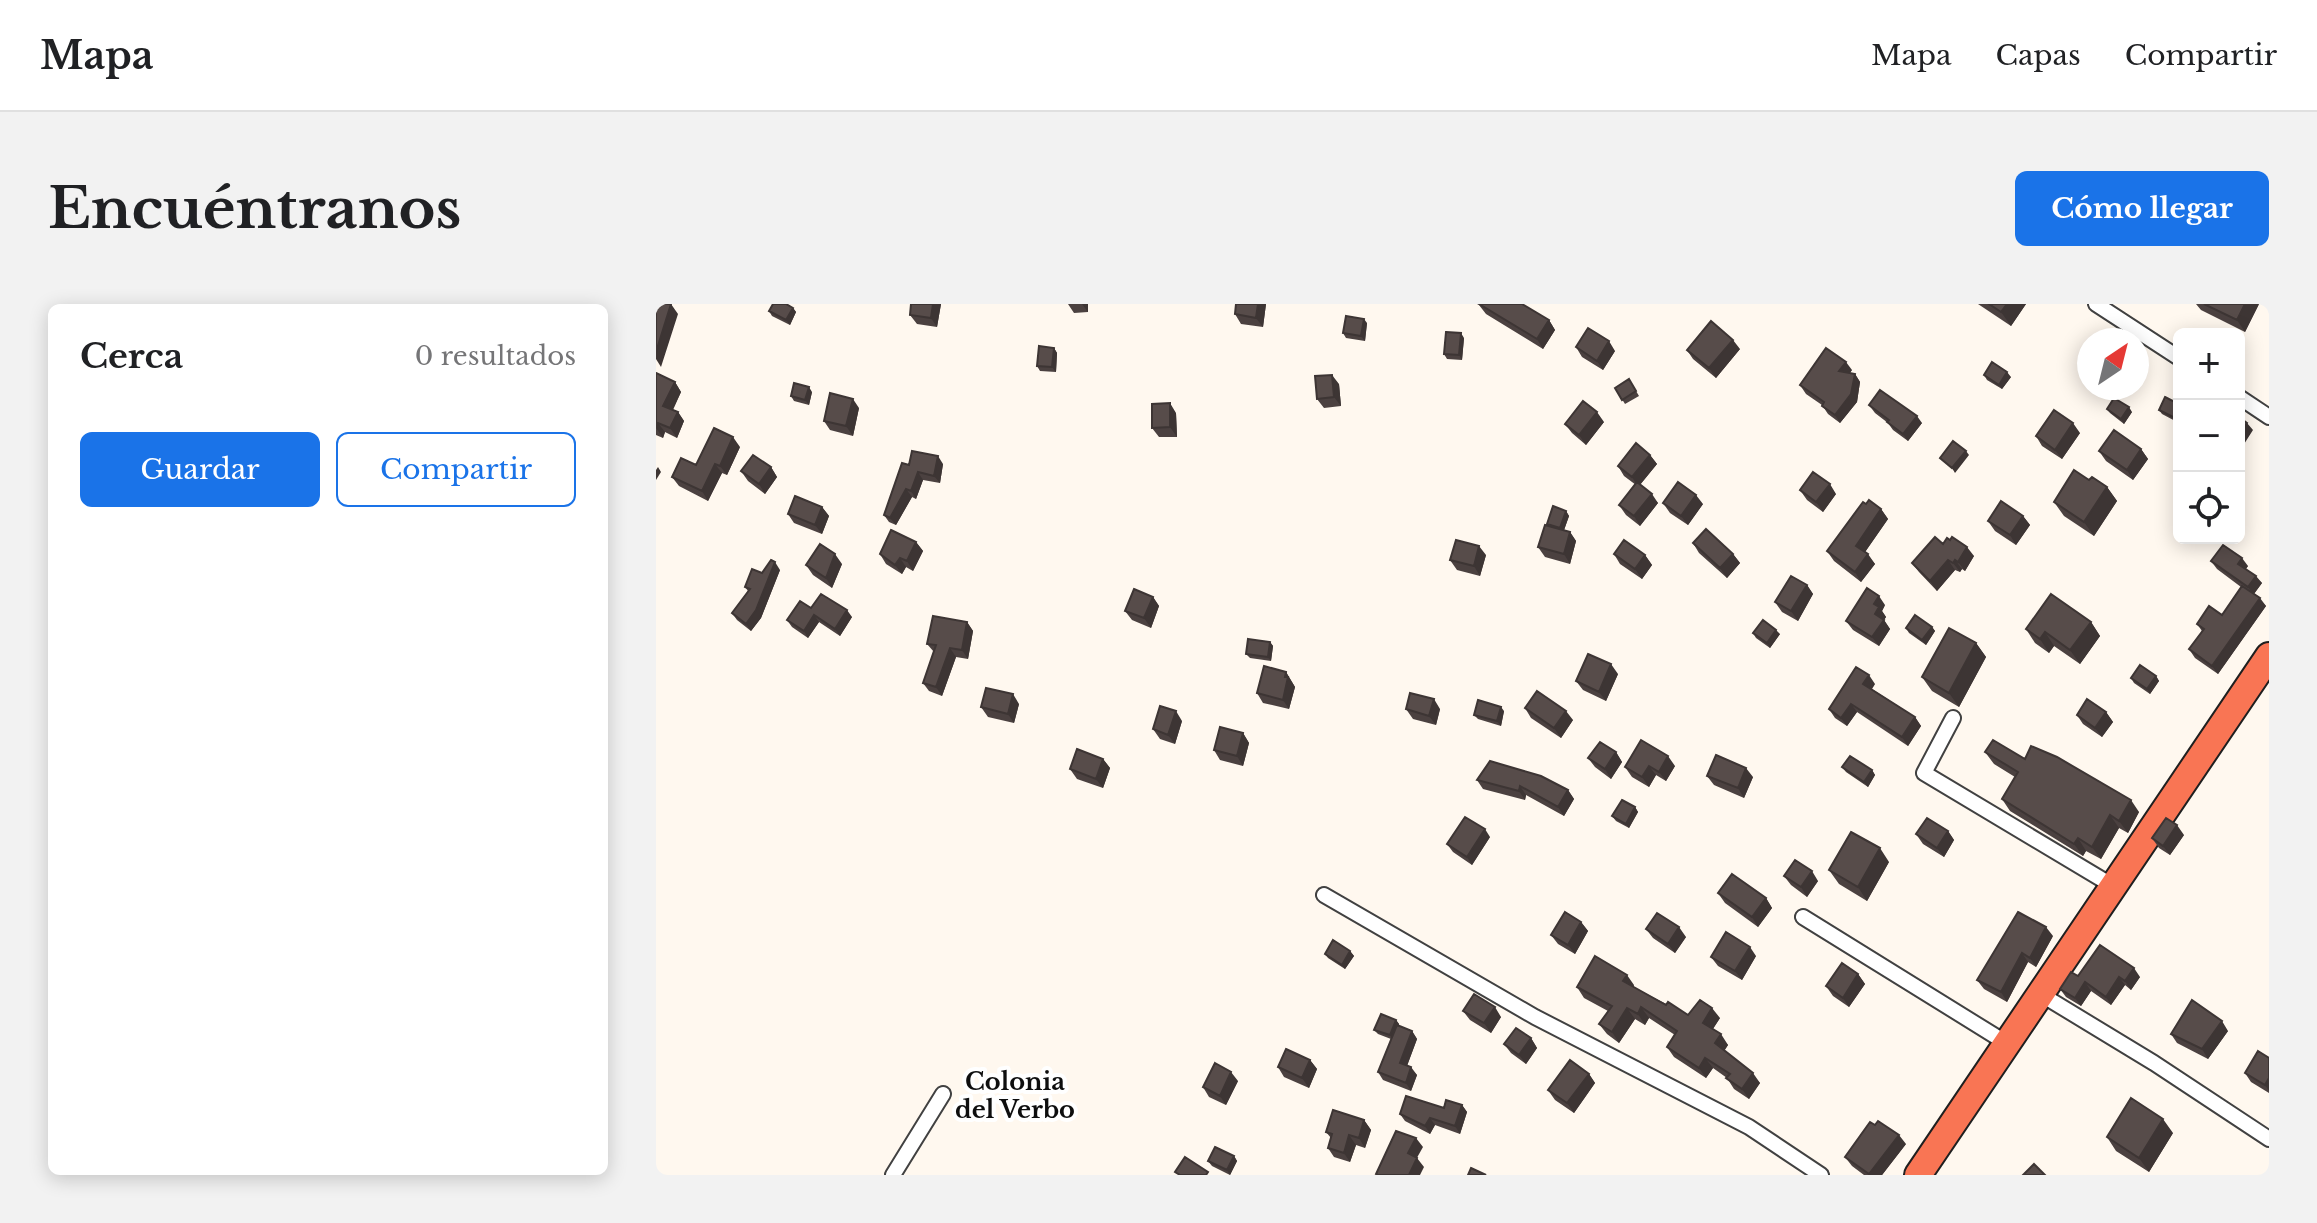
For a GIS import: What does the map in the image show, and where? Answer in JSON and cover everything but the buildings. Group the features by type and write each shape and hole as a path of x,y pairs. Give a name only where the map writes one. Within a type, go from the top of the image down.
{"highway":[{"path":"1918,1175 2268,660"}],"street":[{"path":"2096,304 2173,354"},
{"path":"2244,400 2269,417"},
{"path":"1953,718 1924,773 2113,886"},
{"path":"1324,895 1535,1017 1749,1127 1821,1175"},
{"path":"1803,917 2008,1044"},
{"path":"2042,995 2154,1063 2269,1139"},
{"path":"893,1175 943,1094"}],"district":[{"name":"Colonia del Verbo","path":"1015,1095"}]}
